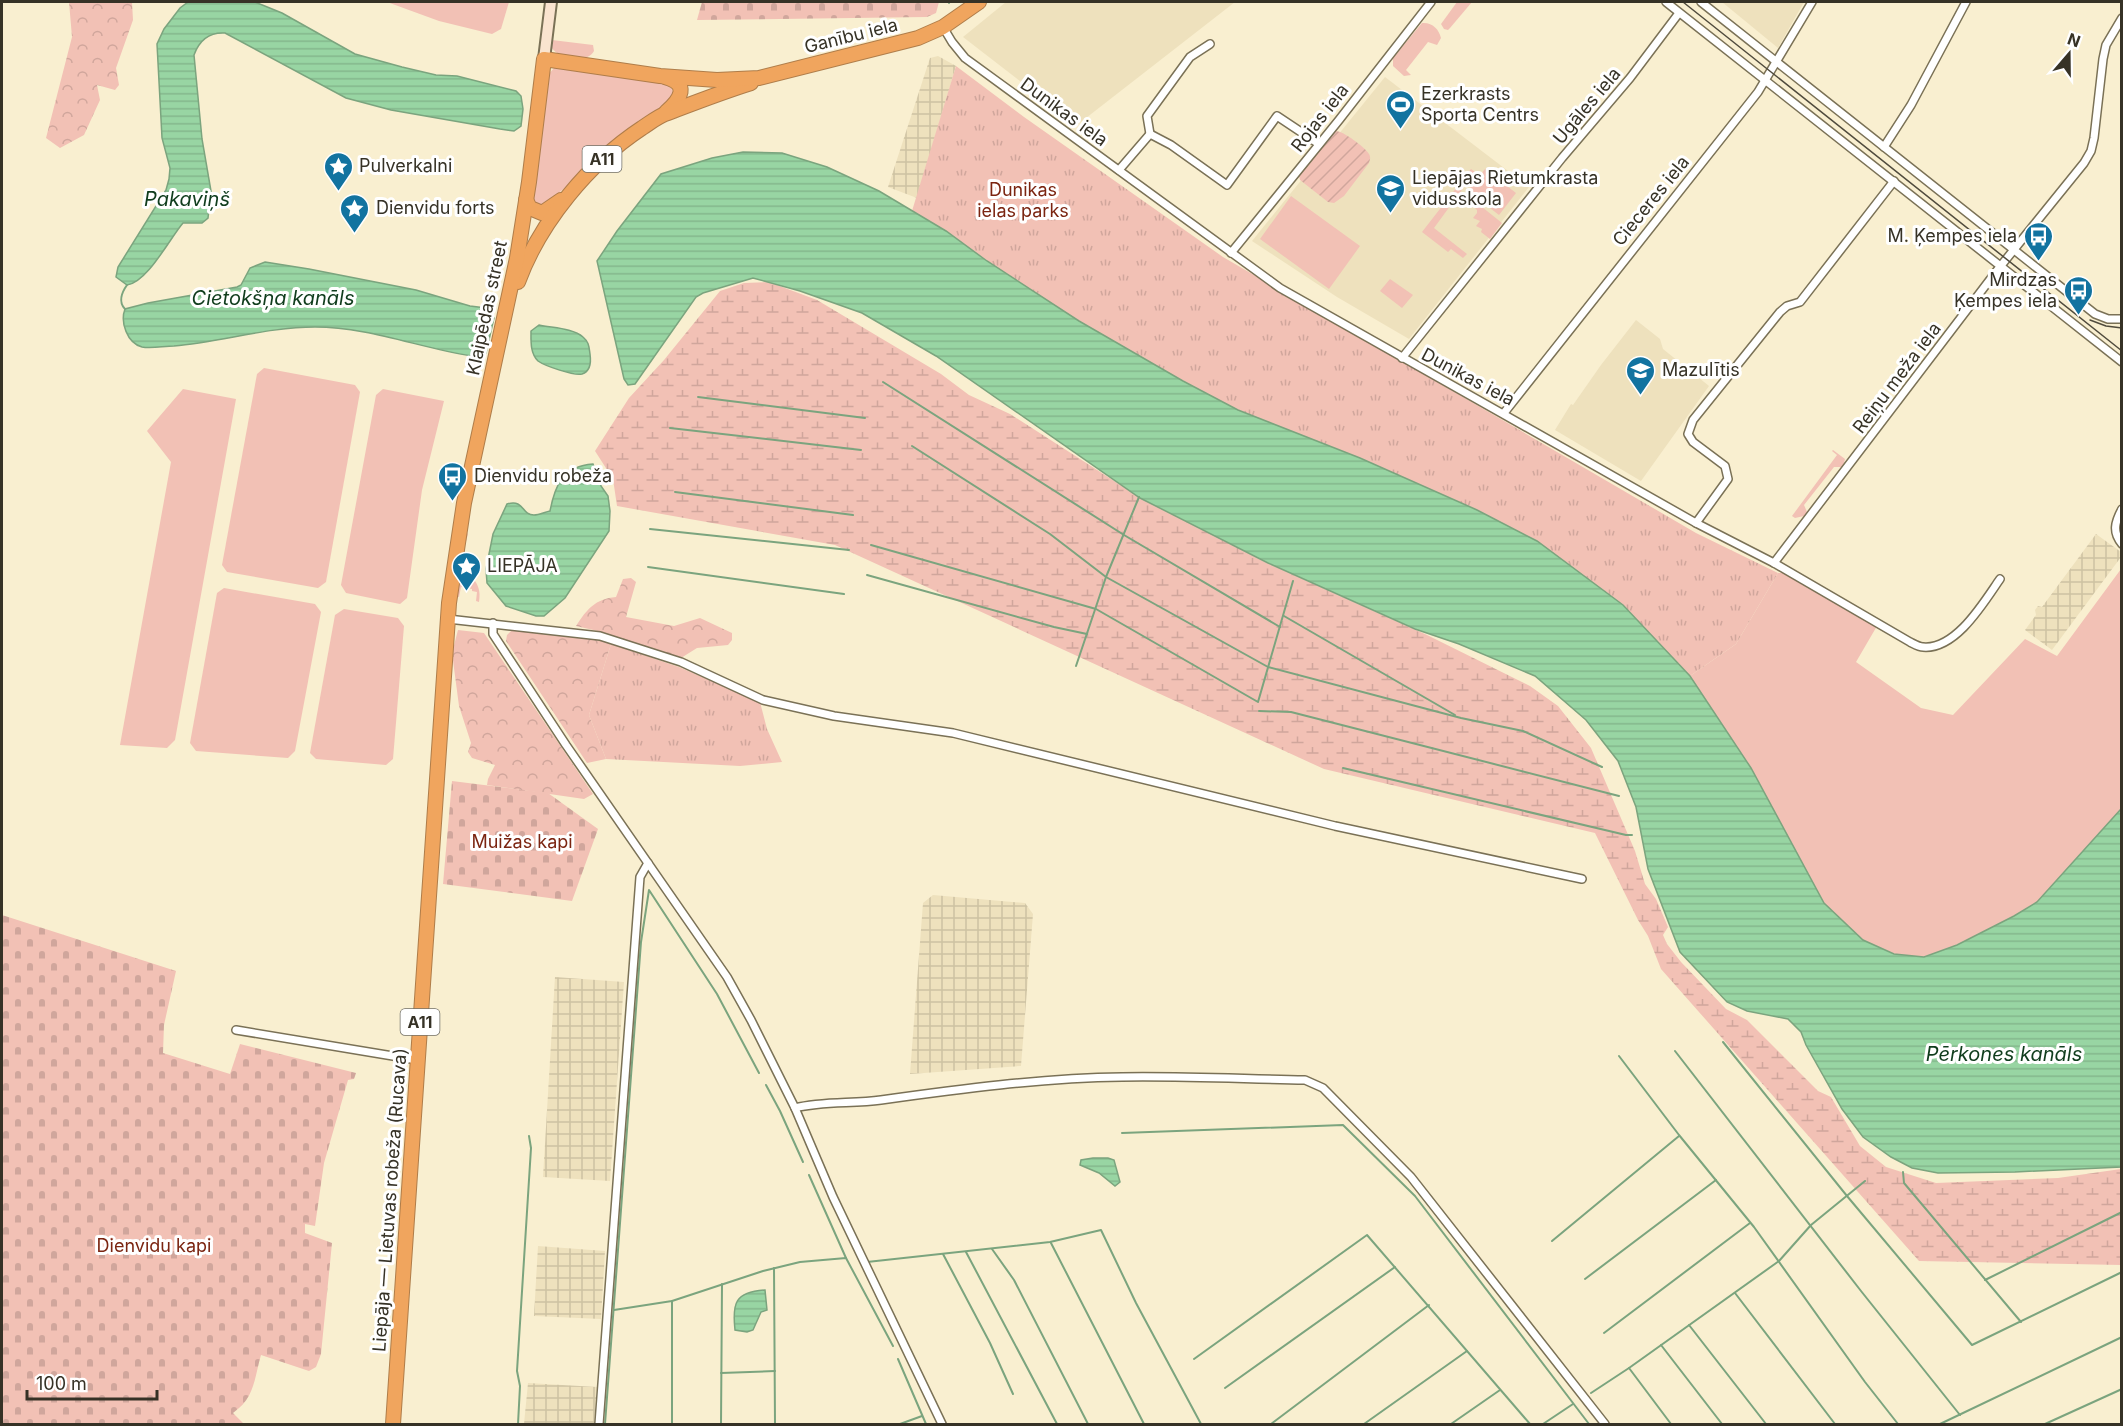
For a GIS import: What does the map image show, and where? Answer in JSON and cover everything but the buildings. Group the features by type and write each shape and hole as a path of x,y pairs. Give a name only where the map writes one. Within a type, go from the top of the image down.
{"highway":[{"name":"Ganību iela","path":"544,59 660,76 717,80 759,78 908,41 942,27 979,2"},
{"name":"Klaipēdas street","path":"448,619 453,568 464,503 507,309 526,200 544,59"},
{"path":"660,76 671,79 679,85 681,93 677,103 665,114"},
{"name":"Ganību iela","path":"507,309 534,249 574,188 612,151 665,114 708,96 754,82 759,78"},
{"path":"526,200 530,208 542,213 555,206 574,188"},
{"name":"Liepāja — Lietuvas robeža (Rucava)","path":"393,1425 448,619"}],"main road":[{"name":"Klaipēdas street","path":"544,59 551,2"}],"street":[{"name":"Rojas iela","path":"1231,253 1431,2"},
{"path":"1666,2 2121,362"},
{"path":"1701,2 2095,314 2108,319 2121,319"},
{"name":"Cieceres iela","path":"1504,412 1758,92 1812,2"},
{"path":"1884,147 1911,105 1966,2"},
{"name":"Ugāles iela","path":"1402,358 1562,158 1630,78 1679,13"},
{"name":"Reiņu meža iela","path":"1774,563 2014,249 2084,162 2091,151 2106,45 2121,18"},
{"name":"Dunikas iela","path":"942,27 965,58 1280,288 1402,358 1504,412 1696,523 1774,563 1890,631 1922,647 1937,645 1965,627 2001,579"},
{"path":"1150,134 1147,116 1190,57 1210,44"},
{"path":"1150,134 1171,145 1227,184 1277,116 1319,144"},
{"path":"1119,170 1150,134"},
{"path":"1696,523 1728,479 1725,466 1693,442 1688,434 1689,429 1712,396 1780,312 1787,306 1800,302 1894,181"},
{"path":"2121,509 2115,524 2115,536 2121,544"},
{"path":"448,619 618,640 701,671 763,700 834,716 953,733 1335,826 1582,879"},
{"path":"493,623 494,634 566,745 727,977 795,1108 838,1208 942,1425"},
{"path":"599,1425 640,877 648,863"},
{"path":"236,1030 417,1060"},
{"path":"795,1108 918,1094 1109,1078 1305,1080 1323,1088 1411,1177 1605,1425"}],"shaded area":[{"path":"1006,2 1235,2 1077,125 963,37"},
{"path":"1722,2 1804,2 1778,48"},
{"path":"938,56 956,66 917,198 888,187 930,58"},
{"name":"Liepājas Rietumkrasta vidusskola","path":"1385,77 1529,187 1409,339 1337,297 1252,241"},
{"name":"Mazulītis","path":"1636,320 1660,339 1663,349 1709,386 1641,481 1555,430 1571,404 1573,405"},
{"path":"2096,534 2121,552 2121,557 2052,650 2025,630 2036,615 2035,610 2038,606 2042,607"},
{"path":"933,895 1025,903 1033,914 1021,1066 910,1074 923,903"},
{"path":"555,977 624,982 610,1181 543,1177"},
{"path":"538,1246 605,1251 601,1319 534,1316"},
{"path":"528,1383 597,1387 594,1424 524,1424"}],"green space":[{"path":"69,2 132,2 133,20 116,68 119,85 115,90 97,85 100,100 84,135 60,148 46,138 72,37"},
{"path":"387,2 509,2 501,29 492,34 439,21"},
{"path":"702,2 939,2 936,13 927,17 697,20"},
{"path":"1457,2 1472,2 1448,30 1444,29 1441,24"},
{"path":"1422,23 1434,27 1441,38 1437,45 1428,42 1406,70 1411,75 1404,76 1393,66 1393,58"},
{"path":"552,40 593,45 594,51 585,58 572,59 555,51 551,47"},
{"name":"Dunikas ielas parks","path":"956,66 1024,117 1223,257 1696,533 1778,573 1736,644 1690,676 1623,605 1360,458 1238,410 1183,381 1079,321 987,261 946,231 912,211"},
{"path":"554,68 660,81 671,88 674,93 672,99 543,206 533,200 548,75"},
{"path":"1336,131 1359,144 1367,151 1370,158 1369,163 1344,196 1334,203 1328,202 1300,180 1299,176"},
{"path":"1471,169 1475,172 1434,228 1467,254 1463,258 1451,249 1448,252 1422,232"},
{"path":"1485,169 1516,193 1499,215 1468,191"},
{"path":"1291,196 1360,246 1329,289 1260,239"},
{"path":"1477,203 1502,223 1490,239 1481,232 1482,229 1476,226 1480,221 1473,218 1477,213 1474,207"},
{"path":"1390,279 1413,295 1402,308 1380,291"},
{"path":"769,282 817,300 941,374 969,395 1010,414 1136,495 1267,563 1425,634 1530,686 1558,706 1591,748 1635,851 1645,884 1656,899 1668,927 1663,935 1667,944 1726,1009 1747,1020 1818,1091 1831,1097 1860,1146 1886,1167 1936,1183 2058,1178 2121,1169 2121,1265 1919,1261 1661,969 1648,936 1595,833 1324,769 835,545 617,506 613,479 595,451 629,398 664,360 720,291 744,283"},
{"path":"264,368 355,385 360,392 326,582 318,588 227,572 222,565 257,374"},
{"path":"183,389 236,399 175,740 167,748 120,745 171,462 147,431"},
{"path":"383,389 444,401 422,490 407,598 400,604 346,593 341,585 376,395"},
{"path":"1833,450 1845,459 1843,467 1834,467 1804,505 1807,512 1804,516 1795,518 1792,516 1837,455"},
{"path":"468,533 463,558 479,589 479,602 476,601 477,592 472,589 461,587 459,597 456,597 465,536"},
{"path":"2121,569 2121,809 2037,902 1957,946 1924,957 1894,954 1863,940 1824,903 1751,768 1690,676 1736,644 1778,573 1785,573 1877,626 1856,662 1921,708 1953,715 2025,639 2057,656"},
{"path":"631,578 636,582 626,617 674,626 700,618 732,633 732,640 728,645 697,648 681,658 602,632 576,626 592,606 602,600 616,597 623,579"},
{"path":"224,588 315,604 321,612 295,751 288,758 196,751 190,743 217,593"},
{"path":"344,609 398,618 404,626 393,759 386,765 316,759 310,753 335,615"},
{"path":"513,629 598,639 611,644 589,715 606,759 587,763 506,641 507,635"},
{"path":"458,630 484,633 593,794 584,799 487,785 495,765 472,758 468,752 471,743 459,706 452,653"},
{"path":"611,644 679,667 760,702 767,729 782,762 740,766 606,759 589,715"},
{"name":"Muižas kapi","path":"452,781 548,793 598,829 572,901 443,884"},
{"name":"Dienvidu kapi","path":"2,915 176,971 164,1025 163,1053 230,1074 240,1044 356,1073 354,1079 348,1080 324,1163 315,1226 305,1224 305,1233 332,1243 321,1354 316,1367 309,1371 261,1355 250,1394 233,1413 244,1424 2,1424"}],"water":[{"name":"Pakaviņš","path":"188,2 255,2 282,13 355,54 436,75 457,76 516,91 521,96 523,109 521,126 514,131 500,129 391,110 346,98 225,33 209,36 194,55 202,139 211,191 208,218 202,223 183,223 158,259 142,277 127,285 116,277 118,267 166,190 169,179 170,168 162,138 157,44 164,29 180,8"},
{"name":"Pērkones kanāls","path":"743,152 782,153 827,167 879,191 946,231 987,261 1079,321 1183,381 1238,410 1360,458 1477,510 1537,541 1623,605 1690,676 1751,768 1824,903 1863,940 1894,954 1924,957 1957,945 2037,902 2121,809 2121,1167 1938,1173 1912,1168 1891,1157 1863,1137 1842,1109 1801,1032 1788,1019 1747,1011 1727,1002 1680,952 1648,869 1636,807 1618,761 1586,720 1535,676 1459,644 1415,629 1268,563 1140,498 936,356 862,313 800,291 753,278 703,293 696,297 635,384 628,385 624,379 597,261 661,174 712,158"},
{"name":"Cietokšņa kanāls","path":"265,262 416,290 470,306 486,308 494,318 486,353 482,358 355,330 315,327 280,329 192,344 153,348 137,345 129,337 123,320 125,309 237,287 241,285 250,268"},
{"path":"539,325 568,330 583,337 588,343 590,354 587,371 582,374 573,374 538,361 532,351 531,331"},
{"path":"593,464 601,486 608,496 609,531 565,598 544,616 536,616 506,606 487,583 486,569 493,534 507,504 520,505 527,513 534,515 550,511 562,479 574,469"},
{"path":"1093,1158 1114,1160 1120,1182 1115,1186 1099,1173 1080,1165 1081,1160"},
{"path":"765,1290 767,1310 761,1312 753,1330 747,1332 735,1330 734,1313 738,1301 747,1293"}],"waterway":[{"path":"125,309 121,297 127,285"},
{"path":"883,382 1124,535 1280,627"},
{"path":"698,397 865,418"},
{"path":"670,428 861,450"},
{"path":"912,446 1050,534 1106,577 1268,667 1461,718 1523,731 1602,767"},
{"path":"675,492 853,515"},
{"path":"1076,666 1106,577 1139,497"},
{"path":"650,529 849,550"},
{"path":"871,545 1096,609 1258,702 1293,581"},
{"path":"648,567 844,594"},
{"path":"867,575 1087,634"},
{"path":"1284,616 1455,715"},
{"path":"1259,711 1291,712 1619,796"},
{"path":"1343,768 1632,835"},
{"path":"605,1424 641,942 649,890 717,994 759,1073"},
{"path":"1723,1042 1847,1196 1972,1345 2122,1272"},
{"path":"1675,1051 1960,1415"},
{"path":"1619,1056 1679,1135 1754,1227 1865,1382 1898,1424"},
{"path":"766,1085 803,1162"},
{"path":"1122,1133 1343,1125 1415,1196 1589,1424"},
{"path":"518,1424 520,1386 517,1371 531,1148 529,1136"},
{"path":"1552,1241 1679,1136"},
{"path":"1903,1172 1904,1183 2021,1322"},
{"path":"809,1175 846,1258"},
{"path":"1585,1279 1716,1180"},
{"path":"1671,1424 1629,1368 1779,1261 1811,1225 1865,1181"},
{"path":"1985,1280 2122,1212"},
{"path":"1604,1333 1750,1223"},
{"path":"867,1262 1050,1242 1101,1230 1136,1303 1201,1424"},
{"path":"1194,1359 1367,1235 1530,1424"},
{"path":"1051,1243 1144,1424"},
{"path":"992,1249 1014,1280 1088,1424"},
{"path":"966,1252 1057,1424"},
{"path":"943,1254 990,1343 1013,1394"},
{"path":"614,1310 672,1301 763,1271 800,1262 846,1258 893,1346"},
{"path":"1225,1388 1395,1267"},
{"path":"774,1268 775,1424"},
{"path":"721,1424 722,1284"},
{"path":"1735,1293 1835,1424"},
{"path":"672,1301 672,1424"},
{"path":"1271,1424 1429,1305"},
{"path":"1689,1325 1766,1424"},
{"path":"1940,1424 2122,1337"},
{"path":"1661,1345 1722,1424"},
{"path":"1364,1424 1467,1351"},
{"path":"898,1359 926,1424"},
{"path":"1591,1393 1629,1368"},
{"path":"721,1373 775,1371"},
{"path":"2045,1424 2122,1389"},
{"path":"1451,1424 1500,1390"},
{"path":"1543,1424 1573,1404"},
{"path":"900,1424 922,1416"}],"tram line":[{"path":"1683,2 2122,351"},
{"path":"2090,320 2106,326 2122,328"}],"place":[{"name":"Ezerkrasts Sporta Centrs","path":"1400,130"},
{"name":"Pulverkalni","path":"338,192"},
{"name":"Liepājas Rietumkrasta vidusskola","path":"1391,214"},
{"name":"Dienvidu forts","path":"355,234"},
{"name":"M. Ķempes iela","path":"2038,262"},
{"name":"Mirdzas Ķempes iela","path":"2078,316"},
{"name":"Mazulītis","path":"1641,396"},
{"name":"Dienvidu robeža","path":"453,502"},
{"name":"LIEPĀJA","path":"466,592"}]}
